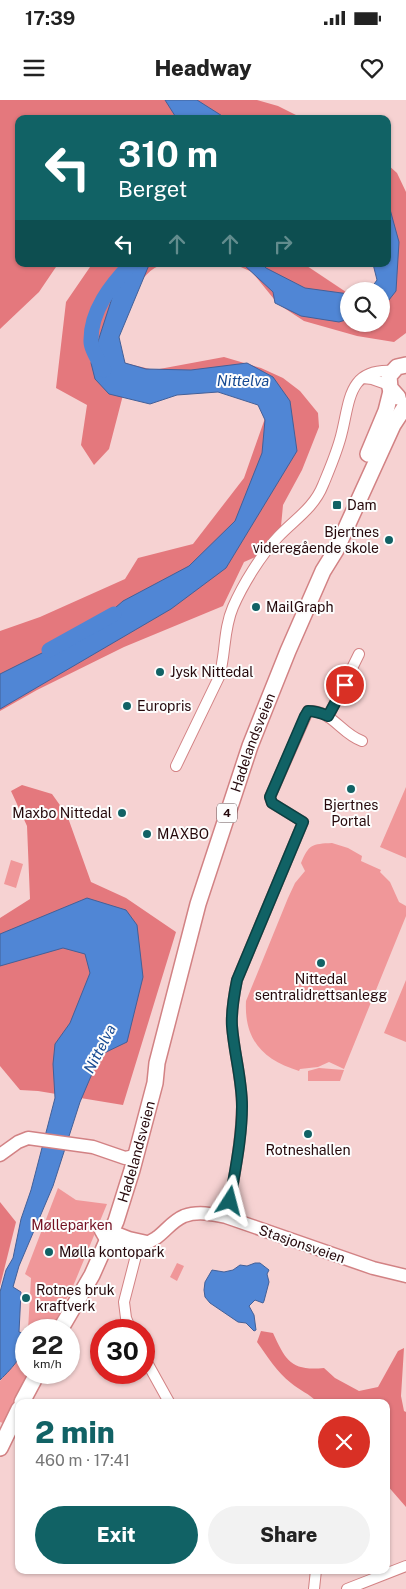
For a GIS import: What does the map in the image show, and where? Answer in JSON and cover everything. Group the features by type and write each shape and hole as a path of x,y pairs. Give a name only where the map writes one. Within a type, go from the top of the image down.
{"highway":[{"path":"397,373 396,396 406,399"},
{"name":"Hadelandsveien","path":"323,571 330,543 383,420 397,373"},
{"name":"Hadelandsveien","path":"65,1319 107,1235 148,1082 157,1063 190,930 231,800 268,699 323,571 336,550 392,425 406,405"},
{"path":"24,1399 32,1384"},
{"path":"0,1448 15,1417"}],"main road":[{"path":"0,1155 18,1142 28,1138 98,1148 111,1146 129,1154"},
{"name":"Stasjonsveien","path":"142,1243 158,1236 172,1222 184,1216 202,1213 226,1217 373,1268 406,1276"},
{"path":"107,1235 126,1247 142,1243"}],"street":[{"path":"176,766 218,677 227,625 236,600 274,542 307,509 321,490 340,441 351,393 355,384 373,371 397,373"},
{"path":"363,378 376,380 397,373"},
{"path":"328,716 359,654"},
{"path":"226,1217 237,1154 242,1106 232,1025 232,1005 237,980 303,822 272,803 270,797 308,711 320,712 328,716 353,737 362,741"},
{"path":"126,1319 124,1302 142,1243"},
{"path":"155,1377 167,1399"},
{"path":"390,1572 406,1566"},
{"path":"314,1589 316,1574"},
{"path":"347,1589 385,1574"}],"green space":[{"path":"406,787 406,858 380,847"},
{"path":"332,843 348,848 362,856 361,861 381,870 380,872 390,882 399,902 406,906 406,916 344,1069 329,1062 318,1067 300,1069 299,1071 275,1061 258,1046 248,1027 246,1001 288,898 295,883 305,871 301,863 306,852 312,846"},
{"path":"11,860 23,864 16,888 4,884"},
{"path":"406,980 406,1042 384,1033"},
{"path":"319,1068 344,1070 340,1081 308,1081 308,1071"},
{"name":"Mølleparken","path":"58,1188 76,1200 107,1204 74,1284 56,1319 29,1319 31,1278 25,1274"},
{"path":"177,1263 184,1266 177,1281 170,1277"},
{"path":"15,1362 15,1384 23,1384 3,1423 0,1422 0,1381"}],"shaded area":[{"path":"0,100 257,100 278,106 296,115 15,115 15,267 56,267 39,292 0,329"},
{"path":"391,168 397,173 406,192 406,333 394,342 343,332 390,332 390,282 387,282 388,267 391,267"},
{"path":"90,267 157,267 139,283 114,335 125,363 154,370 224,357 261,368 283,378 300,391 318,413 319,427 302,470 283,505 280,537 258,556 244,562 223,606 124,647 37,690 0,711 0,631 40,617 125,579 138,558 193,544 244,478 270,404 235,378 123,395 109,449 94,465 81,445 87,405 56,388 66,302"},
{"path":"241,267 308,267 340,288 340,331 304,321 278,304 252,272"},
{"path":"22,785 52,794 67,815 91,882 126,898 176,932 123,1105 38,1091 20,1090 0,1066 0,918 30,899 27,826 11,791"},
{"path":"0,1202 16,1222 0,1286"},
{"path":"261,1331 273,1333 282,1351 291,1362 304,1368 324,1368 335,1378 359,1391 378,1387 398,1351 404,1348 401,1396 404,1411 406,1412 406,1507 390,1489 390,1399 313,1399 281,1374 257,1342"}],"water":[{"path":"165,100 197,100 221,115 174,115"},
{"path":"391,213 399,242 396,291 390,299 390,282 376,282 377,280 374,267 391,267"},
{"name":"Nittelva","path":"122,267 148,267 119,337 125,363 146,369 191,370 247,363 273,377 290,401 297,451 226,568 171,609 0,709 0,674 92,628 123,601 189,566 235,521 262,453 265,420 258,405 218,392 177,395 150,404 109,394 95,379 91,363"},
{"path":"246,267 265,267 305,288 340,293 340,322 301,316 275,303 273,292"},
{"name":"Nittelva","path":"87,898 126,910 137,925 143,977 127,1042 100,1055 80,1102 53,1186 19,1266 13,1287 21,1292 20,1319 15,1319 15,1364 0,1380 0,1292 6,1270 13,1258 21,1219 31,1190 55,1098 53,1064 55,1044 70,1023 90,973 85,954 63,948 0,966 0,934"},
{"path":"260,1263 269,1270 267,1274 269,1282 263,1303 255,1300 249,1306 254,1315 256,1330 254,1331 246,1323 238,1322 210,1303 205,1297 204,1290 205,1282 212,1270 224,1272 233,1270 240,1265 247,1266"}],"waterway":[{"name":"Nittelva","path":"104,370 91,345 94,320 103,299 128,267"},
{"name":"Nittelva","path":"49,650 114,614"}],"place":[{"name":"Dam","path":"337,505"},
{"name":"Bjertnes videregående skole","path":"389,540"},
{"name":"MailGraph","path":"256,607"},
{"name":"Jysk Nittedal","path":"160,672"},
{"name":"Europris","path":"127,706"},
{"name":"Bjertnes Portal","path":"351,789"},
{"name":"Maxbo Nittedal","path":"122,813"},
{"name":"MAXBO","path":"147,834"},
{"name":"Nittedal sentralidrettsanlegg","path":"321,963"},
{"name":"Rotneshallen","path":"308,1134"},
{"name":"Mølla kontopark","path":"49,1252"},
{"name":"Rotnes bruk kraftverk","path":"26,1298"}],"route":[{"path":"230,1201 242,1106 232,1025 232,1005 237,980 303,822 272,803 270,797 308,711 320,712 328,716 345,685"}]}
